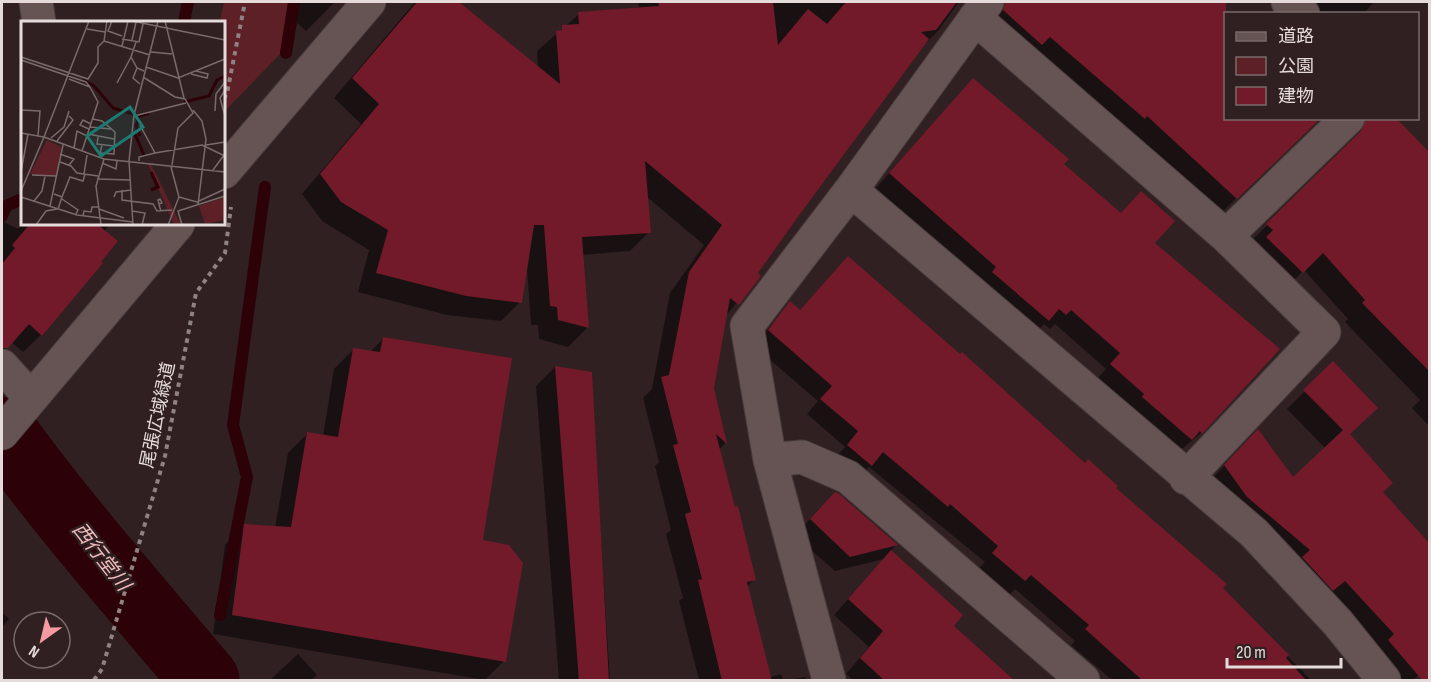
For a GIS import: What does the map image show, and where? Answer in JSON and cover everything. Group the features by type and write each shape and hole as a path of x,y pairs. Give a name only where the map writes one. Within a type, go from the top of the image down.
{"street":[{"path":"36,2 39,21"},
{"path":"230,164 369,2"},
{"path":"1288,2 1300,12"},
{"path":"829,681 770,460 747,326 851,190 981,10 1226,236 1324,332 1186,478"},
{"path":"1226,236 1346,120"},
{"path":"851,190 1186,478 1254,533 1338,623 1383,681"},
{"path":"18,414 177,225"},
{"path":"2,366 18,414"},
{"path":"770,460 802,457 848,477 1083,681"}],"path":[{"path":"225,97 245,2"},
{"name":"尾張広域緑道","path":"94,681 102,669 165,456 196,293 225,253 230,164"}],"green space":[{"path":"224,2 290,2 281,53 225,111 225,21 220,21"}],"building":[{"path":"417,2 459,2 560,84 556,31 562,30 562,25 579,24 578,12 659,6 658,2 773,2 778,45 808,9 827,24 846,2 957,2 936,30 921,32 929,39 800,214 758,273 761,276 739,305 730,298 714,388 727,444 716,434 735,507 738,506 756,580 747,582 772,681 722,681 698,580 702,579 685,514 691,512 673,445 678,444 661,377 669,375 689,272 722,225 645,161 651,233 582,237 589,328 558,320 557,307 550,306 544,225 534,225 522,303 466,296 376,273 388,230 341,202 320,174 379,104 352,78"},
{"path":"1005,2 1226,2 1226,12 1224,12 1224,120 1319,120 1237,199 1147,116 1145,119 1050,37 1042,45 1003,10"},
{"path":"973,78 1069,159 1064,164 1121,213 1141,191 1175,221 1155,243 1280,349 1202,434 1200,431 1192,440 1142,397 1144,394 1110,364 1120,353 1071,310 1066,315 1059,309 1049,321 992,272 996,267 889,173"},
{"path":"1365,120 1398,120 1430,153 1430,372 1362,303 1365,300 1323,253 1303,273 1266,237 1273,230 1266,224 1361,131"},
{"path":"29,225 98,225 118,241 101,262 103,263 42,336 29,324 8,348 2,348 2,264 15,248 12,245"},
{"path":"848,256 960,354 962,352 1085,463 1088,459 1118,486 1116,488 1227,584 1223,588 1289,655 1286,658 1307,681 1143,681 1085,629 1089,625 1031,575 1025,581 992,553 998,546 950,504 948,507 883,452 872,466 847,445 858,431 820,399 832,386 768,330 790,301 800,310"},
{"path":"383,337 512,358 483,540 509,545 523,563 506,662 232,615 244,524 291,527 307,432 338,437 353,348 380,352"},
{"path":"1333,361 1378,408 1350,434 1393,483 1383,492 1430,544 1430,681 1423,681 1388,640 1394,634 1345,581 1333,591 1302,557 1310,550 1247,497 1224,465 1258,429 1293,477 1343,430 1303,390"},
{"path":"555,366 592,372 609,681 579,681"},
{"path":"835,492 898,545 850,557 810,519"},
{"path":"891,550 963,615 954,626 1015,681 885,681 860,658 883,631 848,599"}],"waterway":[{"path":"184,21 188,2"},
{"path":"286,53 294,2"},
{"path":"220,615 247,477 233,425 265,187"},
{"path":"2,216 6,206 21,199"},
{"name":"西行堂川","path":"2,431 76,526 205,680"}]}
